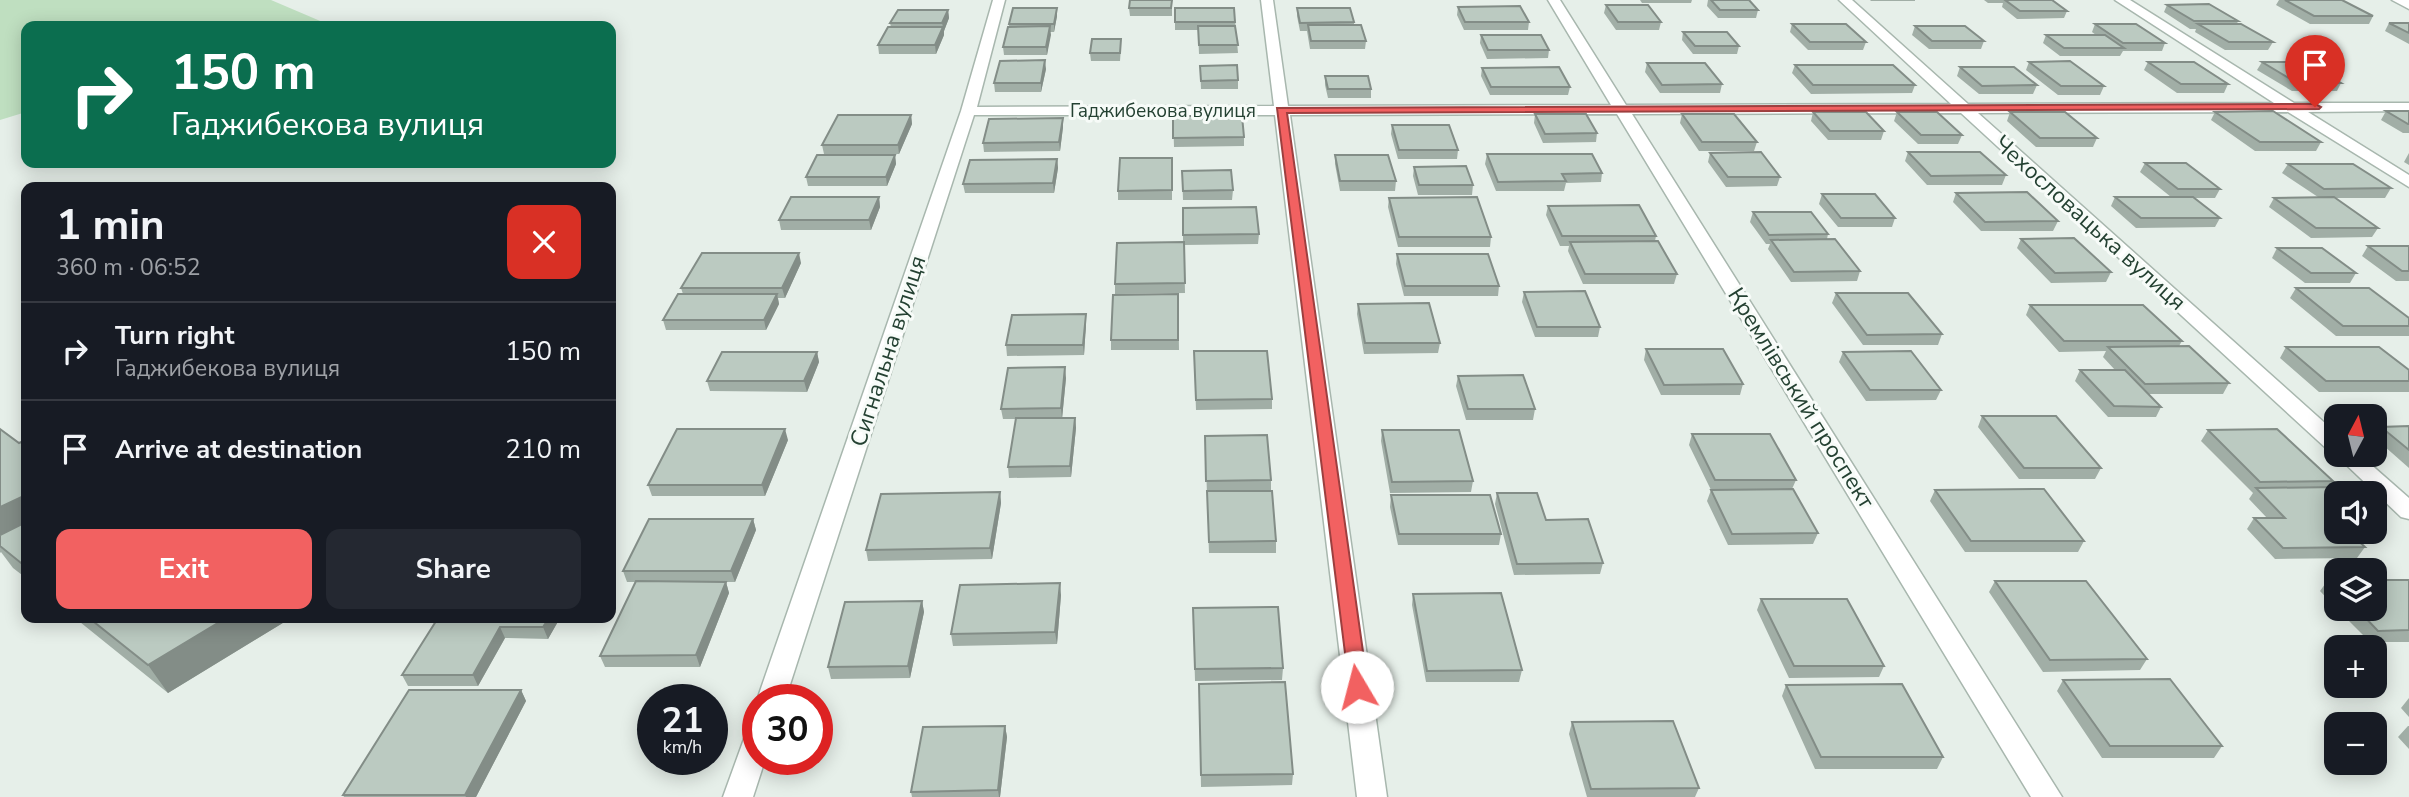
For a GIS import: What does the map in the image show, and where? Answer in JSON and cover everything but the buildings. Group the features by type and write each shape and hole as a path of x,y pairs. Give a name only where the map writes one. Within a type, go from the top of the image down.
{"street":[{"name":"Сигнальна вулиця","path":"776,684 968,111 999,0"},
{"path":"1267,0 1372,797"},
{"name":"Кремлівський проспект","path":"1554,0 2047,797"},
{"name":"Чехословацька вулиця","path":"1845,0 2324,434"},
{"path":"2121,0 2409,182"},
{"path":"2398,0 2409,5"},
{"name":"Гаджибекова вулиця","path":"968,111 2409,107"},
{"path":"2360,467 2409,511"},
{"path":"738,797 746,775"}],"green space":[{"path":"0,0 271,0 320,21 21,21 21,114 0,120"}],"route":[{"path":"1357,687 1281,110 2315,107"}]}
